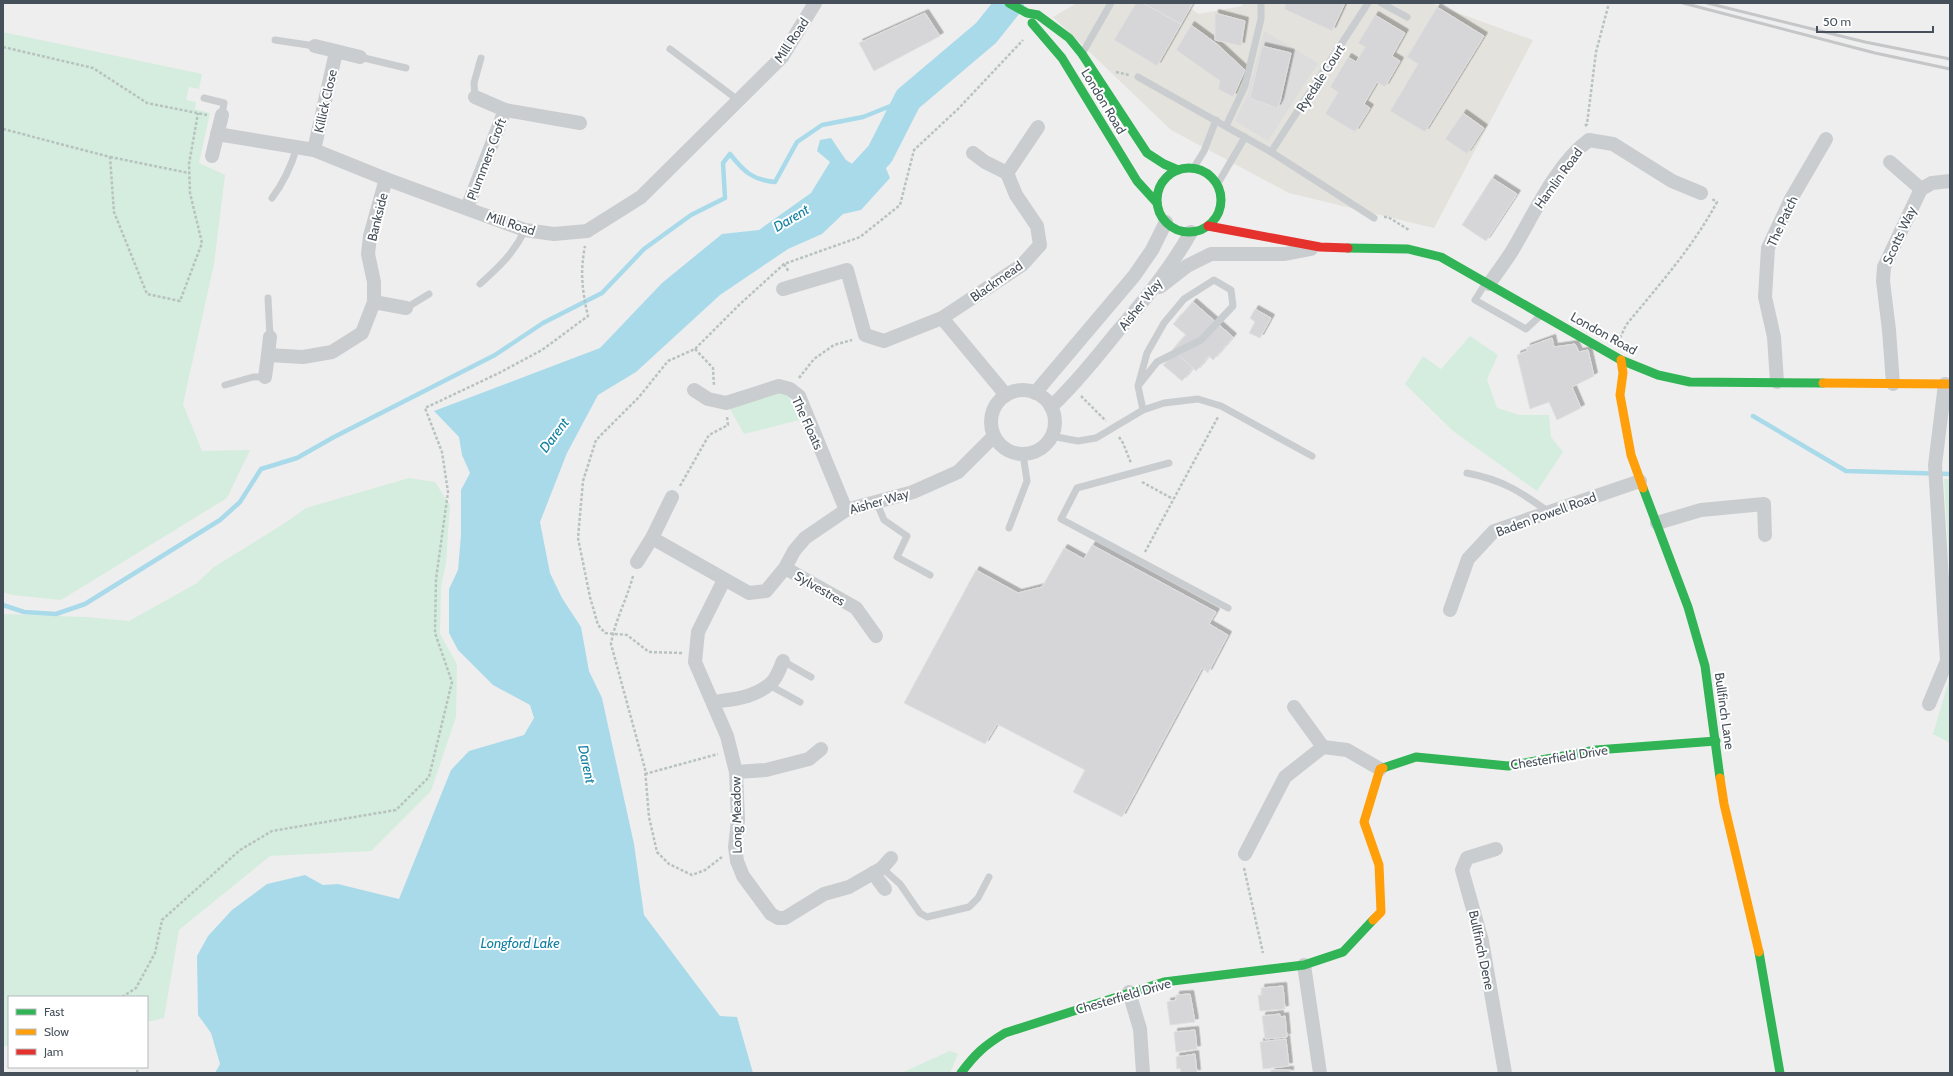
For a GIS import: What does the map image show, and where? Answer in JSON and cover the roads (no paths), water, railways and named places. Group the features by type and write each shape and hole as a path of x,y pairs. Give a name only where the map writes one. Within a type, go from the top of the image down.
{"street":[{"name":"Mill Road","path":"218,134 314,150 386,179 525,230 554,234 587,231 641,197 782,57 814,3"},
{"name":"London Road","path":"1009,3 1024,11 1038,15 1069,38 1077,63 1137,181 1157,204 1160,214 1166,222"},
{"name":"London Road","path":"1024,11 1033,24 1049,41 1077,63 1115,106 1147,153 1164,164 1178,170 1193,169"},
{"name":"Killick Close","path":"315,46 360,57"},
{"name":"Killick Close","path":"314,150 336,52"},
{"name":"Plummers Croft","path":"475,97 505,110 580,123"},
{"name":"Plummers Croft","path":"467,208 505,110"},
{"path":"212,156 222,116"},
{"path":"973,153 985,162 1007,173 1038,127"},
{"name":"The Patch","path":"1777,382 1774,337 1765,297 1768,248 1791,200 1826,139"},
{"name":"Hamlin Road","path":"1488,283 1512,252 1542,198 1576,149 1589,140 1613,144 1672,181 1701,193"},
{"path":"1890,162 1921,189 1932,183 1950,181"},
{"path":"1193,169 1205,173 1217,185 1221,200 1217,215 1208,226"},
{"path":"1157,204 1158,192 1163,182 1171,173 1178,170"},
{"name":"Blackmead","path":"782,290 847,270 865,334 884,341 942,318 1022,265 1040,245 1037,226 1016,195 1007,173"},
{"name":"Bankside","path":"268,355 303,357 332,352 362,333 374,302 374,282 368,254 370,236 386,179"},
{"name":"Scotts Way","path":"1893,384 1889,330 1882,281 1884,267 1921,189"},
{"path":"1221,200 1230,209"},
{"path":"1166,222 1175,229 1191,232"},
{"name":"Aisher Way","path":"1035,393 1134,276 1152,250 1166,222"},
{"name":"London Road","path":"1244,222 1262,235"},
{"name":"London Road","path":"1191,232 1208,226 1320,247 1392,248 1426,252 1457,264 1621,360 1658,375 1690,382 1948,384"},
{"name":"Aisher Way","path":"1051,407 1073,386 1147,297 1182,249 1191,232"},
{"path":"1147,297 1187,266 1211,254 1285,254 1320,247"},
{"path":"374,302 406,308"},
{"path":"942,318 1006,395"},
{"path":"265,377 270,338"},
{"name":"Bullfinch Lane","path":"1621,360 1623,373 1620,395 1626,434 1640,481 1688,607 1705,666 1724,804 1759,954 1780,1073"},
{"path":"1929,704 1946,661 1935,466 1948,384"},
{"name":"The Floats","path":"694,390 708,399 726,403 779,386 790,389 799,396 846,510"},
{"path":"1018,391 1035,393 1044,398 1051,407 1054,423 1051,436 1041,448 1023,454 1008,450 994,436 991,424 992,413 997,403 1006,395 1018,391"},
{"name":"Aisher Way","path":"652,538 749,593 766,591 785,568 794,551 805,538 846,510 876,500 913,492 958,472 994,436"},
{"name":"Baden Powell Road","path":"1450,610 1468,559 1494,531 1640,481"},
{"path":"637,562 652,538 672,497"},
{"path":"1657,523 1701,510 1764,504 1766,536"},
{"name":"Sylvestres","path":"785,568 860,603 876,636"},
{"name":"Long Meadow","path":"724,580 698,632 695,662 727,736 736,772 738,820 735,847 737,860 743,876 765,908 778,918 785,918 824,894 849,887 882,866"},
{"path":"713,702 748,697 769,685 772,683 783,661"},
{"path":"1294,707 1323,747"},
{"name":"Chesterfield Drive","path":"961,1073 977,1052 1005,1033 1129,992 1164,982 1304,965 1343,952 1381,912 1379,866 1364,822 1380,769 1416,757 1508,766 1596,750 1716,741"},
{"path":"1246,854 1286,777 1323,747 1347,750 1380,769"},
{"path":"736,772 766,770 809,759 821,749"},
{"name":"Bullfinch Dene","path":"1496,850 1467,858 1462,870 1482,941 1505,1073"},
{"path":"882,866 886,889"},
{"path":"1304,965 1320,1073"},
{"path":"1129,992 1140,1029 1143,1073"}],"lane":[{"path":"1077,63 1111,3"},
{"path":"1226,126 1245,86 1260,19 1261,3"},
{"name":"Ryedale Court","path":"1271,152 1368,3"},
{"path":"1381,3 1407,17"},
{"path":"275,40 315,46"},
{"path":"670,49 738,100"},
{"path":"360,57 406,68"},
{"path":"475,97 474,82 481,58"},
{"path":"1138,77 1271,152 1374,218"},
{"path":"204,98 224,103 222,116"},
{"path":"1193,169 1204,151 1216,120"},
{"path":"1217,185 1245,137"},
{"path":"272,198 290,170 296,147"},
{"path":"480,284 506,261 519,243 525,230"},
{"path":"1138,386 1157,362 1201,340 1233,306 1231,290 1214,280 1184,299 1164,324 1146,352 1138,386 1143,410"},
{"path":"1488,283 1475,300 1526,329 1542,314"},
{"path":"406,308 429,294"},
{"path":"268,298 270,338"},
{"path":"225,385 253,377 265,377"},
{"path":"1051,436 1078,441 1096,438 1143,410 1164,403 1198,398 1224,408 1312,456"},
{"path":"1009,528 1027,481 1023,454"},
{"path":"1169,463 1077,488 1060,519 1228,608"},
{"path":"1467,473 1490,478 1512,487 1549,512"},
{"path":"876,500 884,520 907,536 897,557 930,575"},
{"path":"783,661 811,677"},
{"path":"769,685 800,702"},
{"path":"882,866 900,884 920,913 927,917 969,907 978,898 989,877"}],"water":[{"name":"Longford Lake","path":"831,138 846,160 857,167 880,154 890,178 861,210 843,214 822,234 788,249 720,295 636,372 598,395 567,453 540,522 550,573 562,598 581,627 589,671 602,698 634,844 644,915 720,1016 737,1017 753,1073 215,1073 220,1064 211,1033 198,1015 197,956 208,936 232,910 267,884 305,875 323,885 338,884 399,899 451,770 469,751 524,735 534,718 530,705 493,685 458,650 449,633 449,589 458,570 461,535 461,490 470,473 462,455 459,437 434,411 600,348 662,283 722,234 759,230 811,193 830,162 817,151 820,140"}],"waterway":[{"name":"Darent","path":"854,182 880,154 908,99 986,33 1010,3"},
{"path":"3,605 24,612 56,614 85,604 220,520 240,502 261,469 297,458 334,437 495,355 543,323 602,293 644,249 691,215 725,198 723,163 730,154 740,166 750,174 767,181 775,182 797,142 822,125 863,117 908,99"},
{"path":"1753,416 1846,471 1950,474"}],"railway":[{"path":"1683,3 1875,53 1950,69"},
{"path":"1707,3 1865,42 1950,59"}]}
